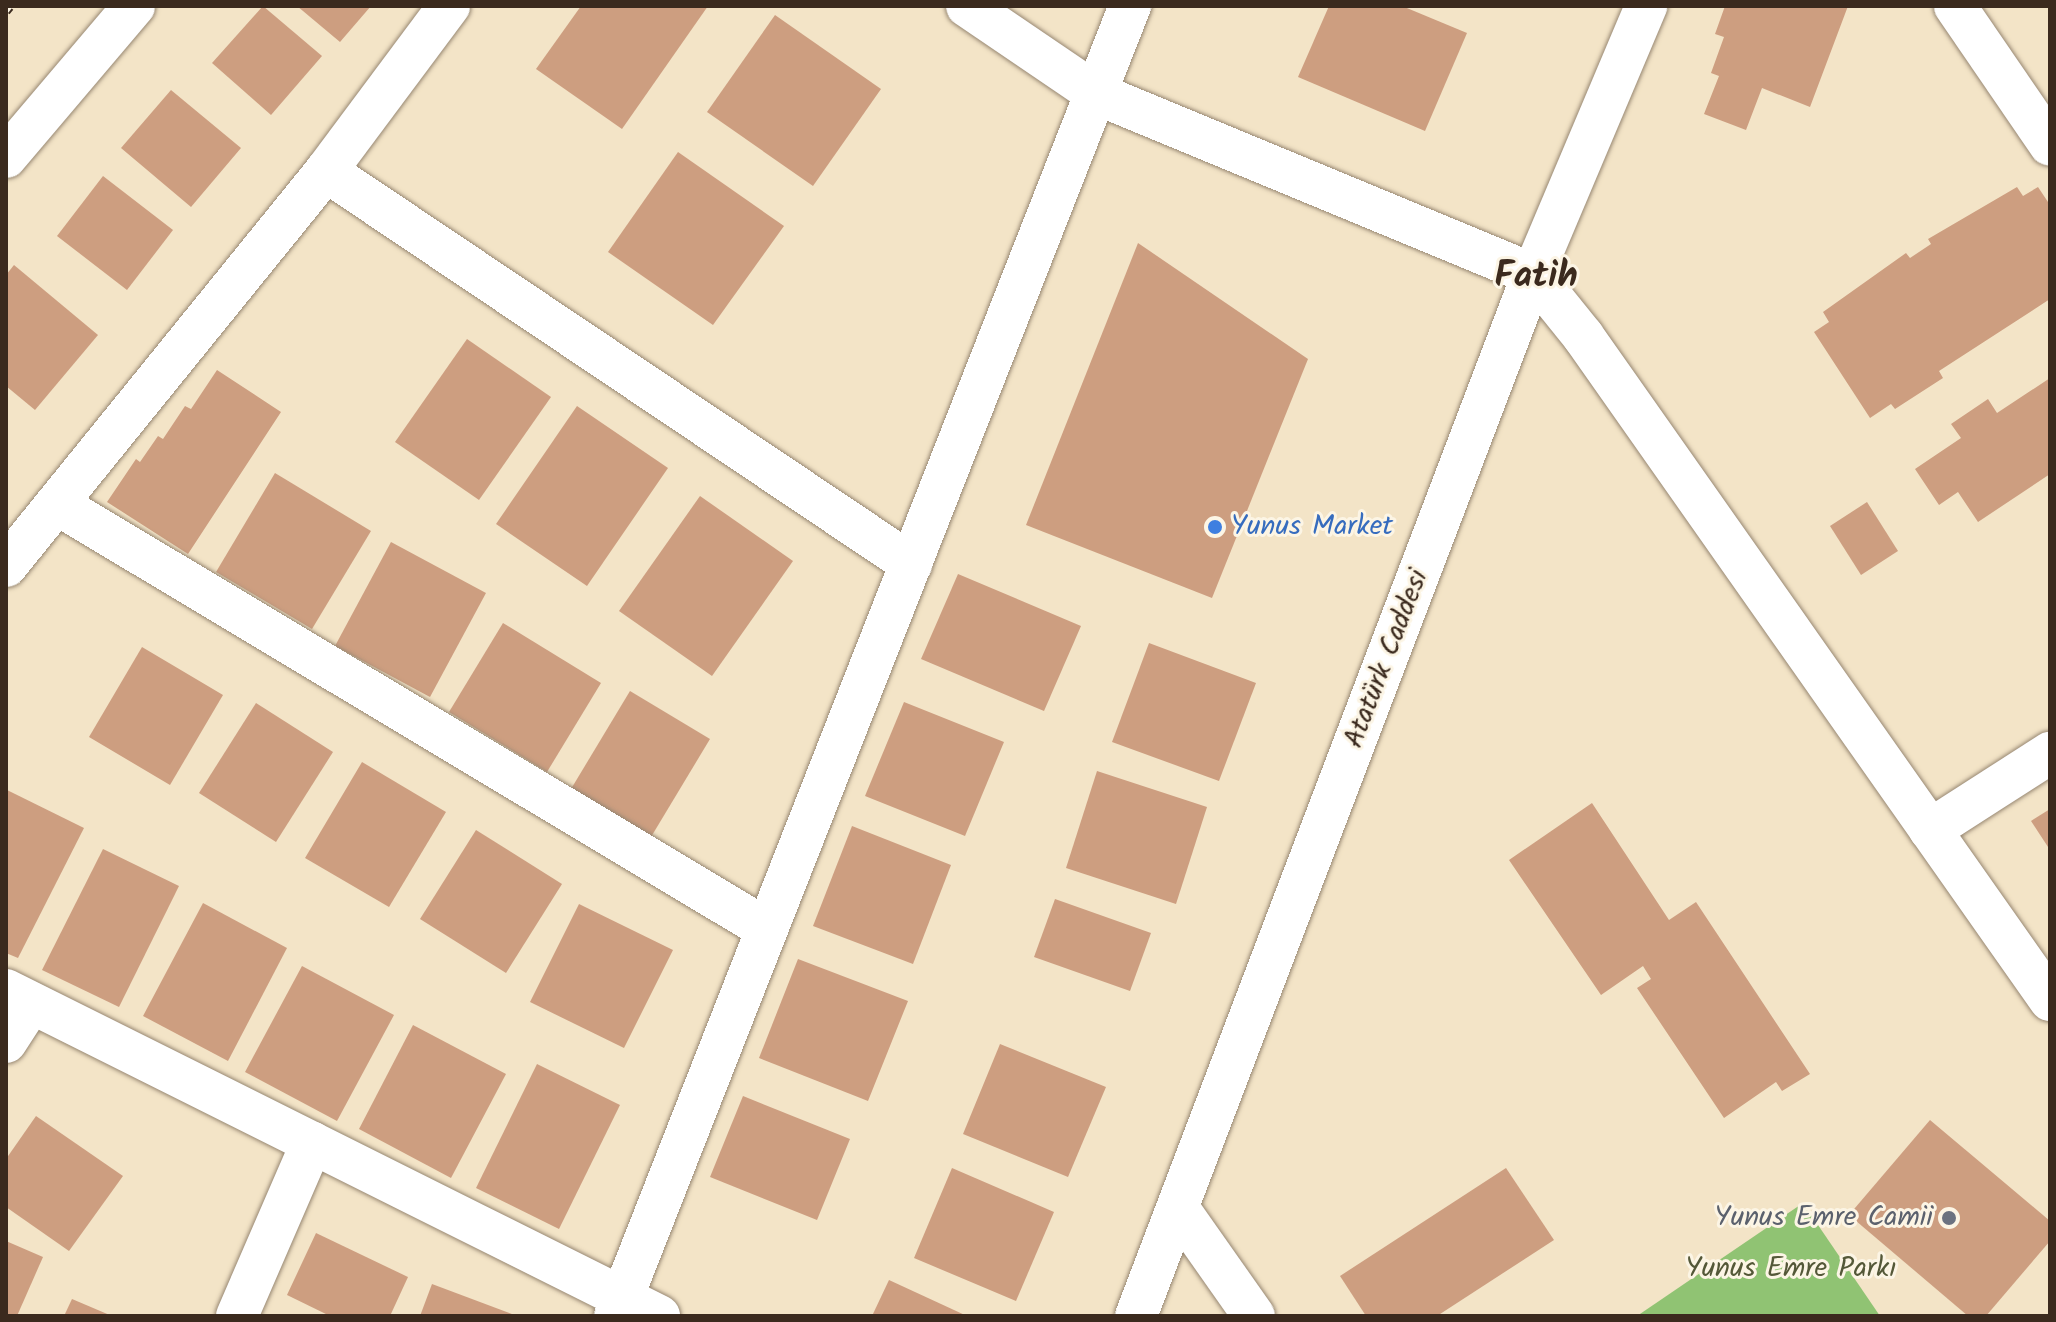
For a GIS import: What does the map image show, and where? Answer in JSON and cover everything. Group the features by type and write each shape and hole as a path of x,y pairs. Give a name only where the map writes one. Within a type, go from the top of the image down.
{"street":[{"path":"6,157 134,6"},
{"path":"6,566 326,171 449,6"},
{"path":"967,6 1095,93 1533,274 1583,336 2050,1000"},
{"path":"6,1042 18,996 312,1143 632,1310 765,928 1130,6"},
{"name":"Atatürk Caddesi","path":"1136,1316 1533,274 1646,6"},
{"path":"1955,6 2050,145"},
{"path":"326,171 911,564"},
{"path":"57,504 765,928"},
{"path":"1930,830 2050,753"},
{"path":"237,1316 312,1143"},
{"path":"1178,1208 1254,1316"}],"green space":[{"name":"Yunus Emre Parkı","path":"1803,1203 1880,1316 1637,1316"}],"building":[{"path":"263,6 322,56 271,115 212,63"},
{"path":"297,6 371,6 340,42"},
{"path":"581,6 708,6 622,129 536,69"},
{"path":"1329,6 1402,6 1467,33 1425,131 1298,77"},
{"path":"1725,6 1848,6 1810,107 1762,88 1746,130 1704,114 1719,76 1711,73 1724,37 1715,34"},
{"path":"775,15 881,89 813,186 707,112"},
{"path":"171,90 241,148 191,207 121,148"},
{"path":"678,152 784,226 713,325 608,252"},
{"path":"103,176 173,230 127,290 57,236"},
{"path":"2017,187 2023,196 2038,187 2050,205 2050,299 1939,371 1943,378 1895,409 1891,404 1870,418 1814,332 1829,322 1823,312 1906,253 1910,258 1931,244 1928,239"},
{"path":"1138,243 1308,359 1212,598 1026,525"},
{"path":"14,265 98,335 35,410 6,386 6,275"},
{"path":"467,339 551,397 479,500 395,442"},
{"path":"217,370 281,412 188,554 107,502 136,459 140,462 158,436 163,439 185,406 191,409"},
{"path":"2050,378 2050,474 1978,522 1958,492 1939,505 1915,469 1961,438 1951,424 1988,399 1997,413"},
{"path":"577,406 668,468 587,586 496,524"},
{"path":"275,473 371,531 312,629 216,572"},
{"path":"700,496 793,561 712,676 619,611"},
{"path":"1867,502 1898,551 1861,575 1830,526"},
{"path":"391,542 486,593 430,697 335,646"},
{"path":"958,574 1081,626 1044,711 921,659"},
{"path":"503,623 601,683 547,772 449,712"},
{"path":"1149,643 1256,683 1219,781 1112,742"},
{"path":"142,647 223,695 170,785 89,737"},
{"path":"630,691 710,739 651,837 571,789"},
{"path":"904,702 1004,742 965,836 865,796"},
{"path":"256,703 333,752 276,842 199,793"},
{"path":"362,762 446,812 389,907 305,858"},
{"path":"1097,771 1207,807 1176,904 1066,868"},
{"path":"7,790 84,828 18,958 6,953"},
{"path":"1592,803 1669,920 1696,902 1810,1074 1782,1091 1776,1082 1724,1118 1637,988 1651,979 1643,966 1601,995 1509,860"},
{"path":"2050,809 2050,850 2031,821"},
{"path":"852,826 951,865 913,964 813,926"},
{"path":"476,830 562,884 506,973 420,919"},
{"path":"103,849 179,886 119,1007 42,970"},
{"path":"1055,899 1151,933 1130,991 1034,957"},
{"path":"203,903 287,948 228,1061 143,1016"},
{"path":"579,904 673,950 624,1048 530,1002"},
{"path":"798,959 908,1001 868,1101 759,1058"},
{"path":"302,966 394,1015 337,1121 245,1072"},
{"path":"413,1025 506,1074 451,1178 359,1129"},
{"path":"1000,1044 1106,1087 1068,1177 963,1134"},
{"path":"537,1064 620,1105 559,1229 476,1188"},
{"path":"743,1096 850,1139 817,1220 710,1177"},
{"path":"36,1116 123,1176 69,1251 6,1207 6,1159"},
{"name":"Yunus Emre Camii","path":"1930,1120 2050,1221 2050,1241 1986,1316 1968,1316 1849,1215"},
{"path":"952,1168 1054,1212 1016,1301 914,1258"},
{"path":"1506,1168 1554,1240 1437,1316 1366,1316 1340,1276"},
{"path":"316,1233 408,1277 390,1316 330,1316 287,1295"},
{"path":"6,1241 43,1257 17,1316 6,1316"},
{"path":"889,1280 967,1316 872,1316"},
{"path":"432,1284 517,1316 420,1316"},
{"path":"72,1299 112,1316 64,1316"}],"railway":[{"path":"6,11 10,6"}],"place":[{"name":"Yunus Market","path":"1215,527"},
{"name":"Yunus Emre Camii","path":"1949,1218"}],"district":[{"name":"Fatih","path":"1536,277"}]}
